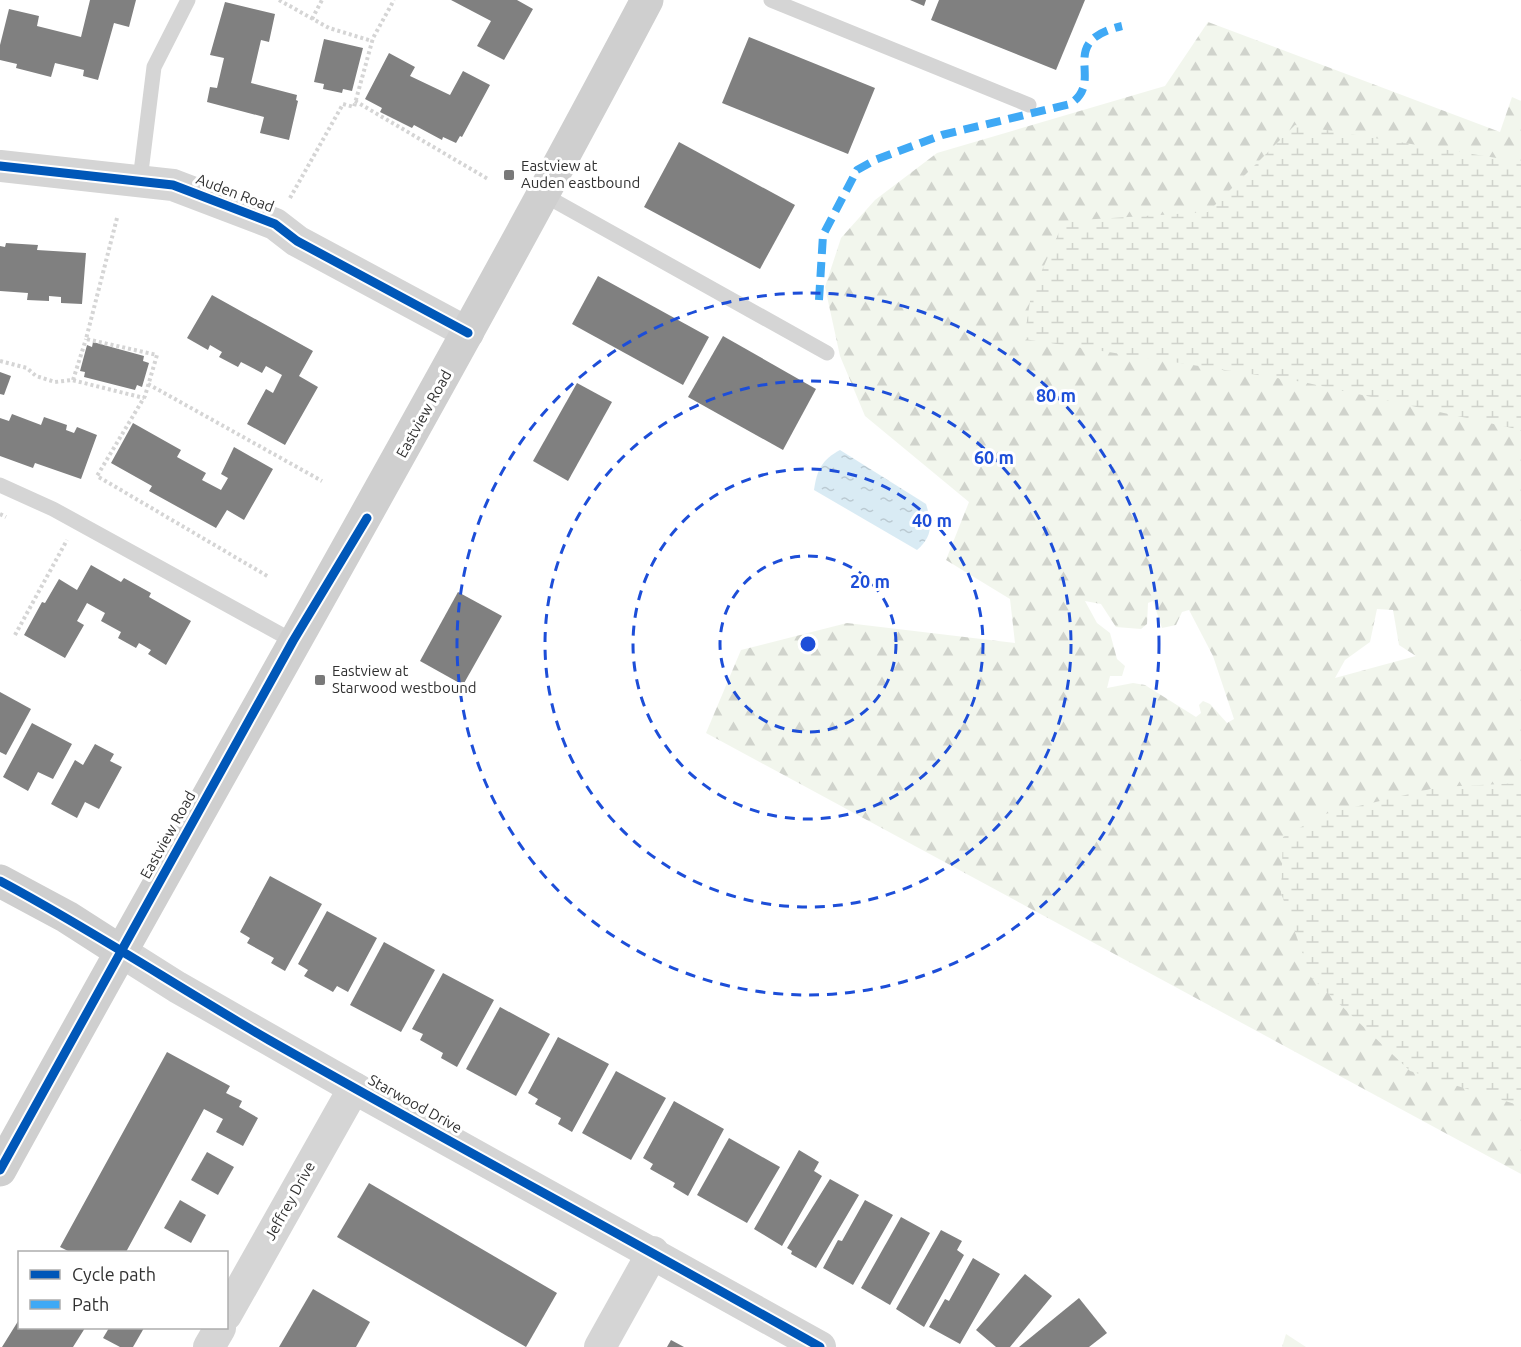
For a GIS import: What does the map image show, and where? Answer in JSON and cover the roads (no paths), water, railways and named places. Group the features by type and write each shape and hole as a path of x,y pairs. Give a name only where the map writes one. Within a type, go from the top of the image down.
{"main road":[{"name":"Eastview Road","path":"0,1170 293,641 367,518 544,195 647,0"},
{"name":"Starwood Drive","path":"0,881 67,917 120,951"}],"street":[{"name":"Auden Road","path":"0,166 173,185 275,225 297,241 468,333"},
{"name":"Starwood Drive","path":"120,951 177,987 354,1088 653,1252 820,1347"},
{"name":"Jeffrey Drive","path":"228,1311 354,1088"},
{"path":"600,1347 653,1252"},
{"path":"209,1347 219,1329"}],"lane":[{"path":"140,180 154,67 188,0"},
{"path":"771,0 1029,105"},
{"path":"544,195 827,353"},
{"path":"0,485 53,509 293,641"}],"water":[{"path":"840,450 926,504 930,529 926,540 917,550 814,490 821,466"}],"place":[{"name":"Eastview at Auden eastbound","path":"509,175"},
{"name":"Eastview at Starwood westbound","path":"320,680"}]}
